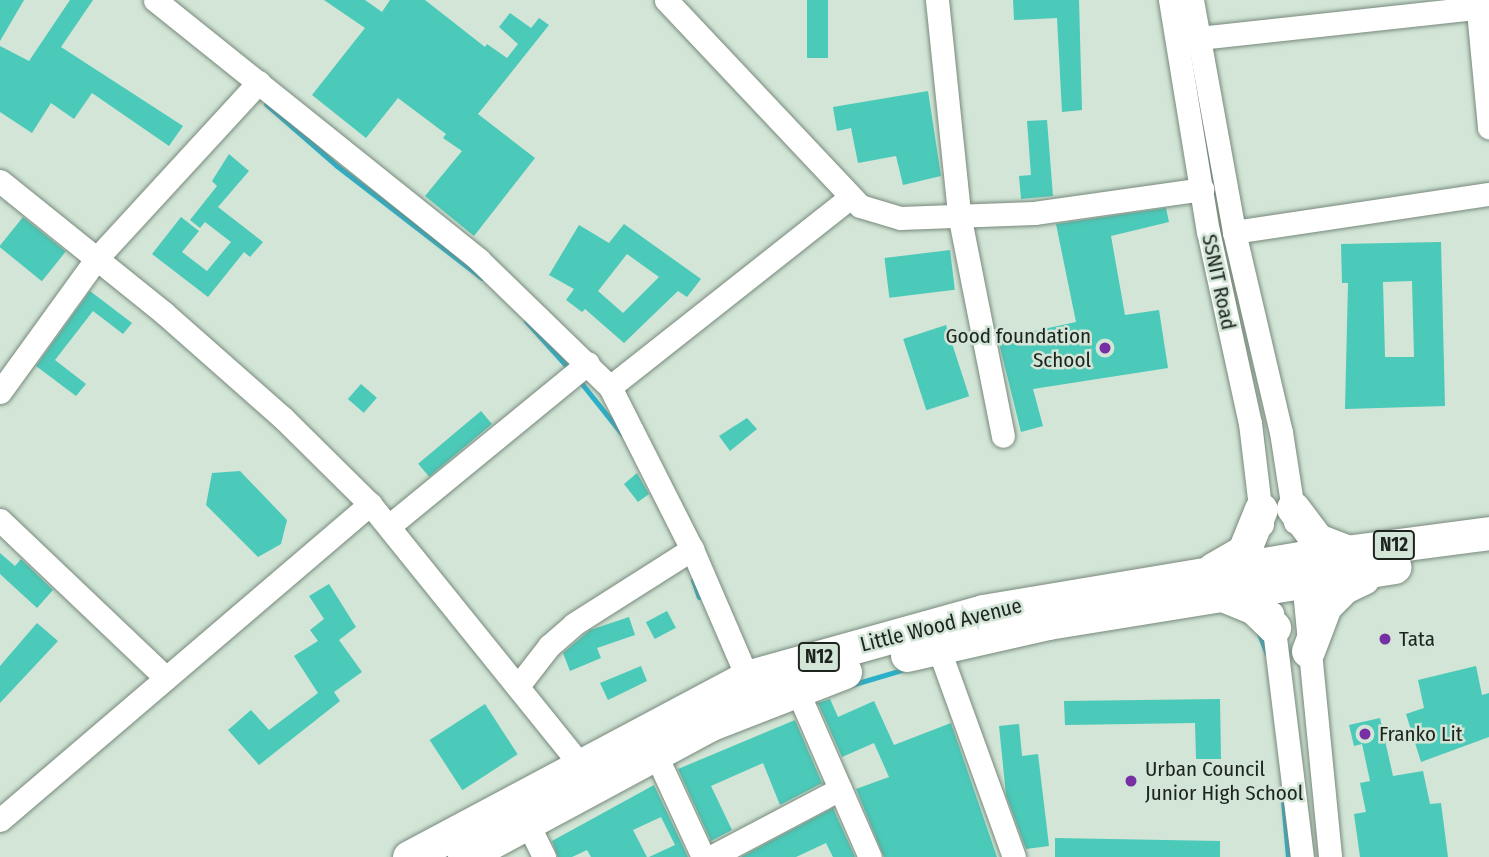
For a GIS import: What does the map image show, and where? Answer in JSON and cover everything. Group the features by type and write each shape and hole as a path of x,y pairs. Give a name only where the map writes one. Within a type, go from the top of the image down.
{"highway":[{"path":"1293,508 1317,540 1349,552"},
{"path":"1261,509 1244,551 1213,584 1254,608 1274,627"},
{"name":"N12","path":"1302,571 1349,552 1489,533"},
{"name":"N12","path":"1268,576 1302,571 1383,569 1489,550"},
{"path":"1308,651 1318,618 1334,596 1383,569"},
{"name":"Little Wood Avenue","path":"409,857 747,677 983,611 1268,576"},
{"name":"Little Wood Avenue","path":"464,857 654,753 796,688 938,647 1213,584"}],"street":[{"path":"155,0 479,260 610,387 692,549 747,677"},
{"path":"666,0 849,198 900,218 1034,213 1202,189"},
{"path":"937,0 959,214 1003,436"},
{"name":"SSNIT Road","path":"1170,0 1202,189 1250,423 1302,857"},
{"name":"SSNIT Road","path":"1192,0 1234,232 1281,432 1302,571 1330,857"},
{"path":"1199,38 1477,4 1489,127"},
{"path":"0,392 97,258 259,82"},
{"path":"0,181 97,258 283,418 370,504 580,764"},
{"path":"1234,232 1489,194"},
{"path":"610,387 849,198"},
{"path":"389,526 588,363"},
{"path":"0,820 370,504"},
{"path":"0,520 166,678"},
{"path":"518,687 549,646 574,624 692,549"},
{"path":"938,647 1014,857"},
{"path":"796,688 870,857"},
{"path":"654,753 703,857"},
{"path":"711,857 841,789"},
{"path":"527,822 544,857"}],"building":[{"path":"0,0 24,0 0,41"},
{"path":"70,0 93,0 61,47 183,126 169,146 92,93 74,119 51,103 32,133 0,112 0,46 29,61"},
{"path":"324,0 365,0 382,12 390,0 425,0 485,47 487,44 507,58 518,44 499,27 510,13 531,28 539,18 549,25 478,114 535,158 474,236 425,196 462,151 443,138 446,134 398,98 366,138 312,95 365,28"},
{"path":"807,0 828,0 828,58 807,58"},
{"path":"1013,0 1079,0 1082,110 1062,112 1057,18 1014,20"},
{"path":"928,91 941,176 903,185 896,156 858,163 851,128 837,131 833,107"},
{"path":"1047,120 1053,196 1021,199 1019,176 1031,175 1027,121"},
{"path":"229,154 249,171 218,207 263,242 250,257 244,252 208,297 152,254 181,217 199,231 182,252 207,271 231,242 205,222 200,228 190,220 217,186 212,181"},
{"path":"1166,208 1169,222 1111,236 1125,315 1159,310 1168,368 1033,389 1043,426 1021,432 998,339 1076,322 1056,224"},
{"path":"23,217 66,252 42,281 0,247"},
{"path":"624,224 701,279 687,297 678,291 624,343 585,309 582,312 566,300 574,289 549,275 579,225 609,243","holes":["627,254 659,277 623,313 598,291"]},
{"path":"1441,242 1445,406 1345,409 1348,283 1342,283 1341,244","holes":["1412,281 1414,357 1385,357 1383,282"]},
{"path":"950,250 955,290 889,298 884,258"},
{"path":"90,291 132,323 123,334 93,311 55,360 86,384 76,396 36,366"},
{"path":"946,325 969,396 926,410 903,339"},
{"path":"361,384 377,398 364,413 348,399"},
{"path":"481,411 492,424 429,477 418,464"},
{"path":"747,418 757,429 730,451 719,436"},
{"path":"240,471 287,520 281,544 258,557 206,505 212,473"},
{"path":"637,473 649,494 638,502 624,484"},
{"path":"0,553 15,566 21,559 53,590 37,608 0,574"},
{"path":"329,584 356,627 339,640 362,672 334,692 340,701 259,765 228,730 251,710 269,730 318,693 294,656 318,641 310,630 324,619 309,596"},
{"path":"667,611 676,628 655,639 646,622"},
{"path":"629,617 635,635 597,648 601,658 570,671 563,653 590,630"},
{"path":"37,623 58,641 0,703 0,666"},
{"path":"641,666 647,681 608,700 600,683"},
{"path":"1476,666 1482,695 1489,693 1489,737 1421,762 1406,714 1424,708 1418,680"},
{"path":"830,699 838,717 874,701 894,745 951,723 997,857 884,857 856,789 889,777 874,743 842,757 818,703"},
{"path":"1220,699 1221,759 1196,759 1195,723 1065,725 1064,701"},
{"path":"485,704 518,754 462,790 430,740"},
{"path":"1380,718 1393,776 1423,771 1430,804 1441,803 1448,857 1360,857 1354,814 1366,812 1360,783 1370,781 1362,744 1354,746 1349,725"},
{"path":"795,720 822,783 780,805 763,763 711,786 732,830 711,841 678,769"},
{"path":"1019,724 1022,756 1038,754 1049,846 1026,849 1006,795 999,726"},
{"path":"654,785 688,857 649,857 675,845 661,817 633,830 647,857 591,857 587,850 572,857 558,857 552,841"},
{"path":"833,808 855,857 833,857 826,843 796,857 741,857"},
{"path":"1055,838 1220,841 1220,857 1055,857"}],"waterway":[{"path":"266,104 337,166 482,278"},
{"path":"526,321 571,371"},
{"path":"578,379 622,434"},
{"path":"693,580 699,597"},
{"path":"1258,631 1267,654"},
{"path":"851,685 905,669"},
{"path":"1282,789 1288,857"}],"place":[{"name":"Good foundation School","path":"1105,348"},
{"name":"Tata","path":"1385,639"},
{"name":"Franko Lit","path":"1365,734"},
{"name":"Urban Council Junior High School","path":"1131,781"}]}
